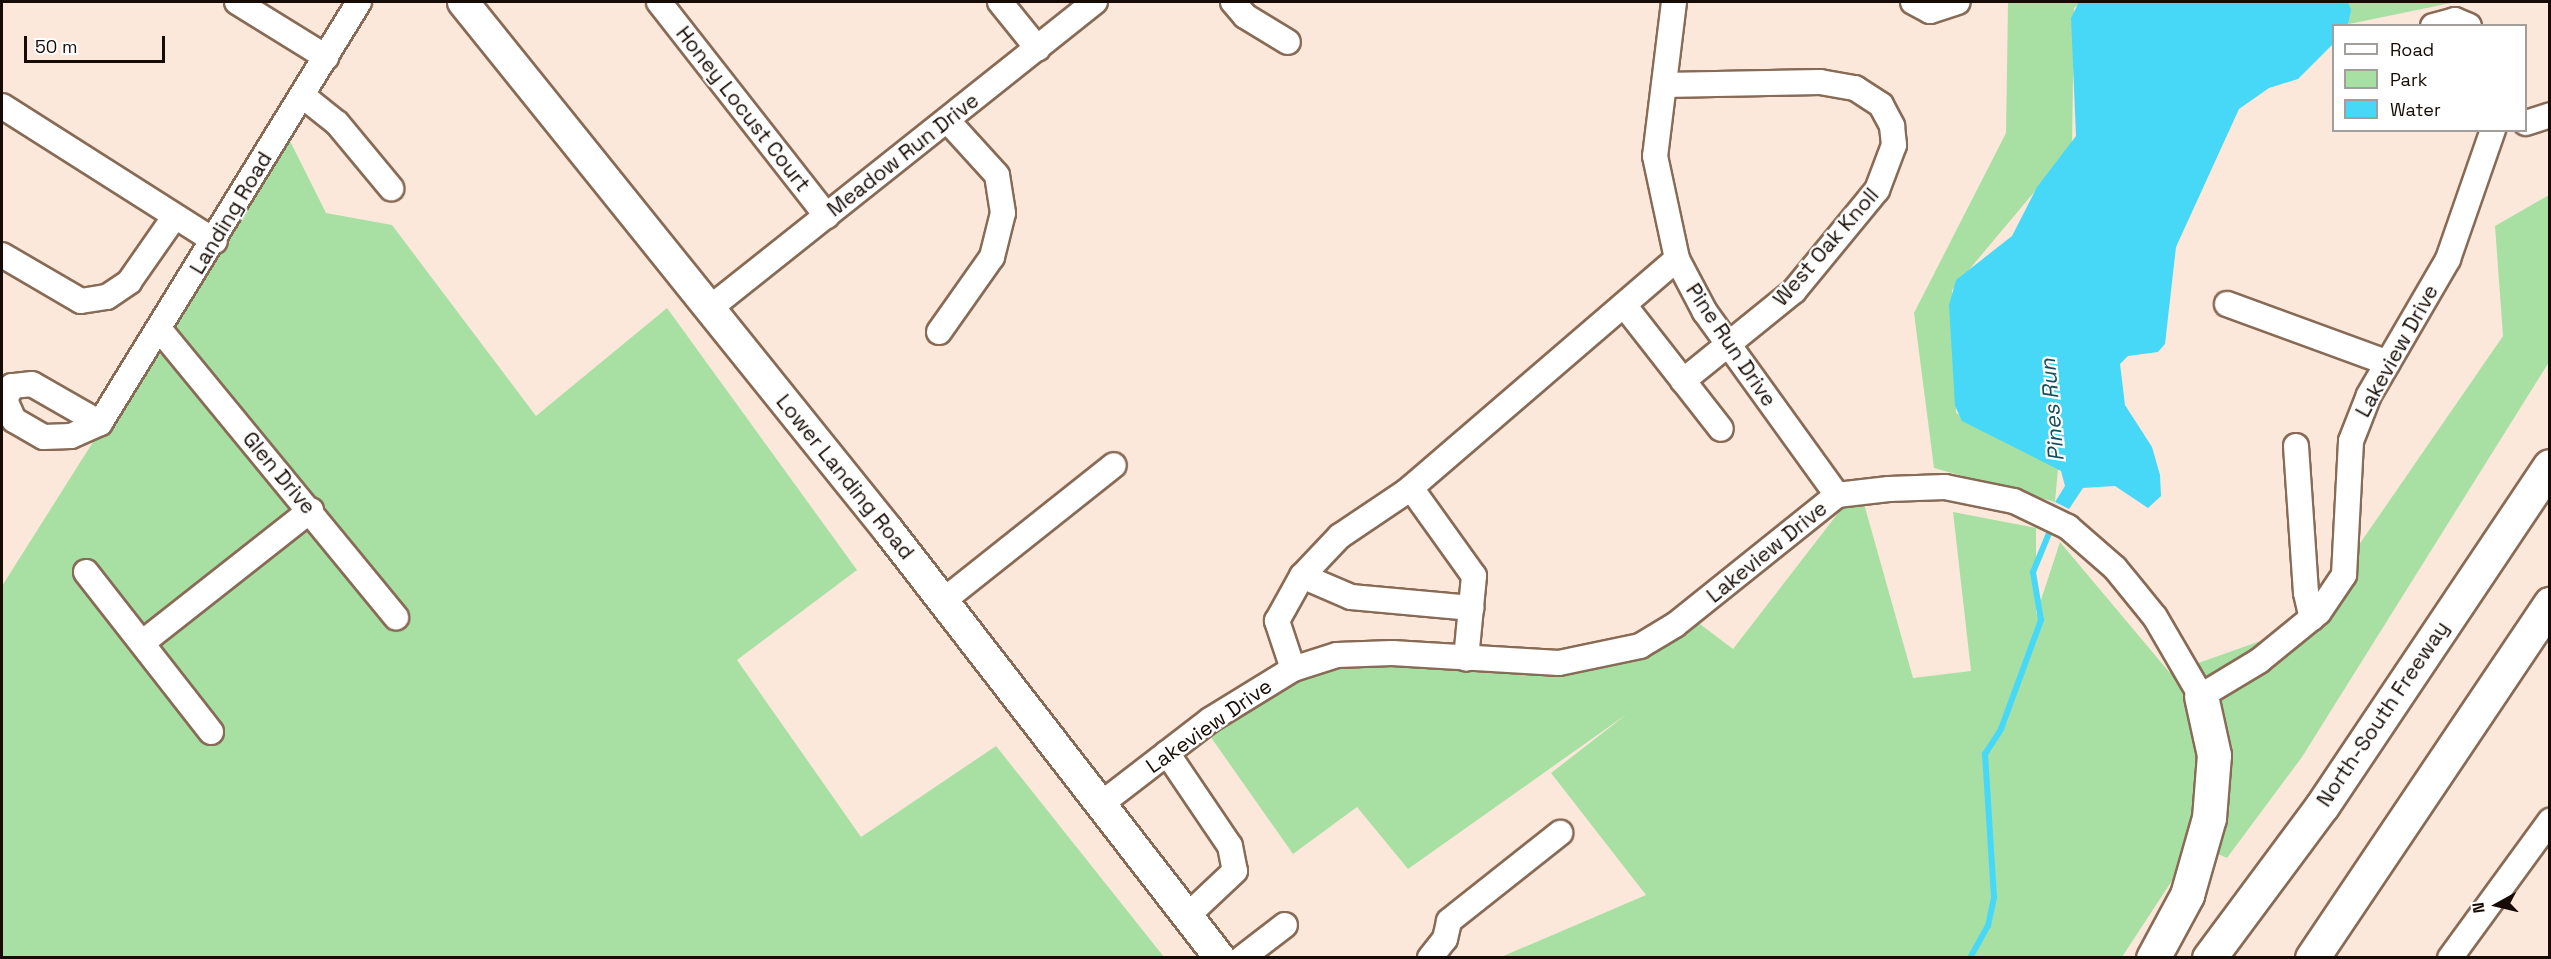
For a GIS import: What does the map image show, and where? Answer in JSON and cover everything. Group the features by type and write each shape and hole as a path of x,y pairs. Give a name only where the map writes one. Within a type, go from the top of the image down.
{"highway":[{"name":"North-South Freeway","path":"2210,957 2322,806 2550,466"},
{"path":"2312,957 2550,604"},
{"path":"2153,957 2187,896 2209,818 2214,755 2201,696"}],"main road":[{"name":"Lower Landing Road","path":"463,2 943,601 1220,957"}],"street":[{"path":"237,2 326,57"},
{"name":"Landing Road","path":"100,423 215,241 359,2"},
{"name":"Honey Locust Court","path":"659,2 826,216"},
{"path":"1000,2 1038,49"},
{"name":"Meadow Run Drive","path":"710,308 1095,2"},
{"path":"1233,2 1245,16 1288,42"},
{"name":"Pine Run Drive","path":"1674,2 1655,156 1677,259 1689,287 1837,495"},
{"path":"1913,2 1930,11 1958,2"},
{"path":"2440,24 2455,20 2464,24"},
{"name":"West Oak Knoll","path":"1664,85 1820,82 1855,88 1881,105 1892,126 1888,171 1877,190 1794,291 1730,346 1683,381"},
{"path":"303,96 337,123 391,188"},
{"path":"2,106 215,241"},
{"path":"2527,123 2550,115"},
{"path":"939,332 992,257 1003,213 997,176 947,120"},
{"name":"Lakeview Drive","path":"1101,804 1255,689 1293,669 1337,655 1559,663 1640,646 1675,625 1837,495 1945,487 2014,501 2043,513 2068,527 2115,568 2155,617 2201,696 2259,661 2312,618 2344,575 2351,441 2388,363 2448,258 2492,132"},
{"path":"2,255 81,301 107,297 129,282 175,216"},
{"path":"1293,669 1277,621 1302,576 1340,536 1411,488 1677,259"},
{"path":"2227,304 2388,363"},
{"path":"1624,305 1721,429"},
{"name":"Glen Drive","path":"159,330 311,510 396,617"},
{"path":"2296,446 2306,593 2312,618"},
{"path":"943,601 1114,465"},
{"path":"1411,488 1474,576 1466,659"},
{"path":"142,643 311,510"},
{"path":"86,572 210,732"},
{"path":"1302,576 1352,597 1471,608"},
{"path":"1167,753 1230,846 1235,871 1187,916"},
{"path":"2450,957 2550,821"},
{"path":"1430,957 1444,939 1449,921 1560,833"},
{"path":"1242,957 1285,925"}],"green space":[{"path":"2008,2 2082,2 2074,8 2072,147 1952,290 1956,413 2058,469 2055,502 1934,468 1914,313 2006,133"},
{"path":"2336,2 2456,2 2349,24"},
{"path":"287,135 326,213 392,225 536,416 667,308 857,570 737,660 861,837 996,746 1164,957 2,957 2,586"},
{"path":"2549,195 2549,362 2302,757 2227,858 2196,844 2122,957 1501,957 1646,895 1551,773 1627,714 1408,869 1357,807 1293,854 1210,736 1210,720 1337,655 1559,663 1692,618 1733,649 1859,486 1913,678 1971,671 1953,512 2036,528 2036,615 2060,542 2170,673 2303,626 2503,336 2495,226"}],"water":[{"path":"2079,2 2348,2 2351,10 2348,24 2332,24 2332,45 2298,79 2269,88 2239,109 2176,247 2165,344 2158,352 2128,356 2120,364 2125,405 2152,447 2160,475 2161,496 2148,508 2115,486 2083,488 2069,509 2055,502 2065,486 2061,471 1962,421 1955,406 1949,305 1956,280 2012,236 2037,187 2076,136 2071,18"}],"waterway":[{"name":"Pines Run","path":"1970,958 1988,926 1994,897 1985,754 2001,729 2041,620 2033,572 2052,526"}]}
